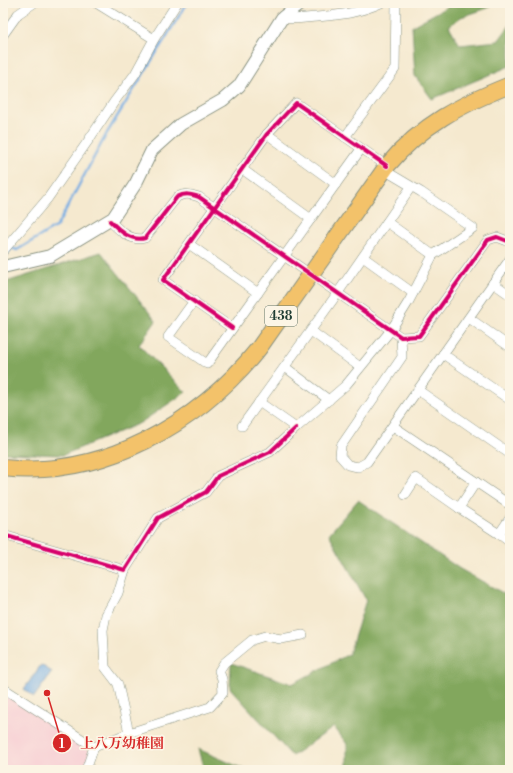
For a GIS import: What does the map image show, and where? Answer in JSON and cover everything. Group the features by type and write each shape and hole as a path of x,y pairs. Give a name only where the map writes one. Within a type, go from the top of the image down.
{"highway":[{"name":"438","path":"3,468 43,469 84,462 145,441 169,428 193,412 239,373 259,348 386,168 411,140 435,121 468,103 510,85"}],"street":[{"path":"3,35 18,14 34,3"},
{"path":"96,3 154,39"},
{"path":"3,251 48,198 135,74 154,39 177,3"},
{"path":"3,267 50,256 110,221 118,212 132,189 152,150 181,124 223,100 238,86 282,18 301,3"},
{"path":"282,18 295,20 340,16 366,10 381,3"},
{"path":"345,137 395,69 396,3"},
{"path":"129,733 118,684 104,667 103,630 106,616 118,592 125,570 158,518 206,492 218,476 270,452 346,385 391,330 433,255 473,228 411,188 345,137 296,102 267,134 163,280 232,328"},
{"path":"267,134 336,184"},
{"path":"194,301 168,337 206,364 361,149"},
{"path":"242,169 311,219"},
{"path":"242,426 338,294 411,188"},
{"path":"110,221 128,235 140,239 145,238 177,198 183,194 199,197 401,337 419,336 488,240 497,237 510,242"},
{"path":"387,222 433,255"},
{"path":"189,244 258,293"},
{"path":"363,257 413,293"},
{"path":"401,337 402,358 341,446 340,456 348,465 358,467 367,462 510,259"},
{"path":"493,283 510,295"},
{"path":"469,318 510,347"},
{"path":"311,331 360,367"},
{"path":"443,354 510,400"},
{"path":"285,367 329,400"},
{"path":"418,390 510,454"},
{"path":"259,402 296,428"},
{"path":"393,426 510,505"},
{"path":"405,495 416,478 510,542"},
{"path":"459,508 476,482"},
{"path":"499,534 510,518"},
{"path":"3,535 125,570"},
{"path":"86,770 94,747 129,733 210,707 222,693 222,679 219,672 224,663 252,640 265,636 281,639 303,635"},
{"path":"3,688 94,747"}],"shaded area":[{"path":"3,692 87,747 90,753 82,770 3,770"}],"green space":[{"path":"454,3 491,3 488,8 461,17 449,26 460,45 498,41 510,25 510,66 432,99 415,76 412,26"},
{"path":"101,252 156,321 139,345 186,392 140,423 63,455 3,453 3,283"},
{"path":"358,500 460,569 510,597 510,770 347,770 347,744 334,727 292,756 230,688 231,663 292,684 349,654 366,600 329,534"},
{"path":"198,749 246,770 204,770"}],"water":[{"path":"41,665 52,672 34,697 24,689"}],"waterway":[{"path":"3,258 12,248 17,250 57,226 107,133 187,3"}],"cycle path":[{"path":"232,328 163,280 267,134 296,103 387,166"},
{"path":"110,221 130,237 140,239 145,238 177,197 188,194 199,197 401,337 419,336 488,240 497,237 510,242"},
{"path":"3,535 125,570 158,518 206,492 218,476 270,452 296,428"}],"place":[{"name":"上八万幼稚園","path":"47,693"}]}
